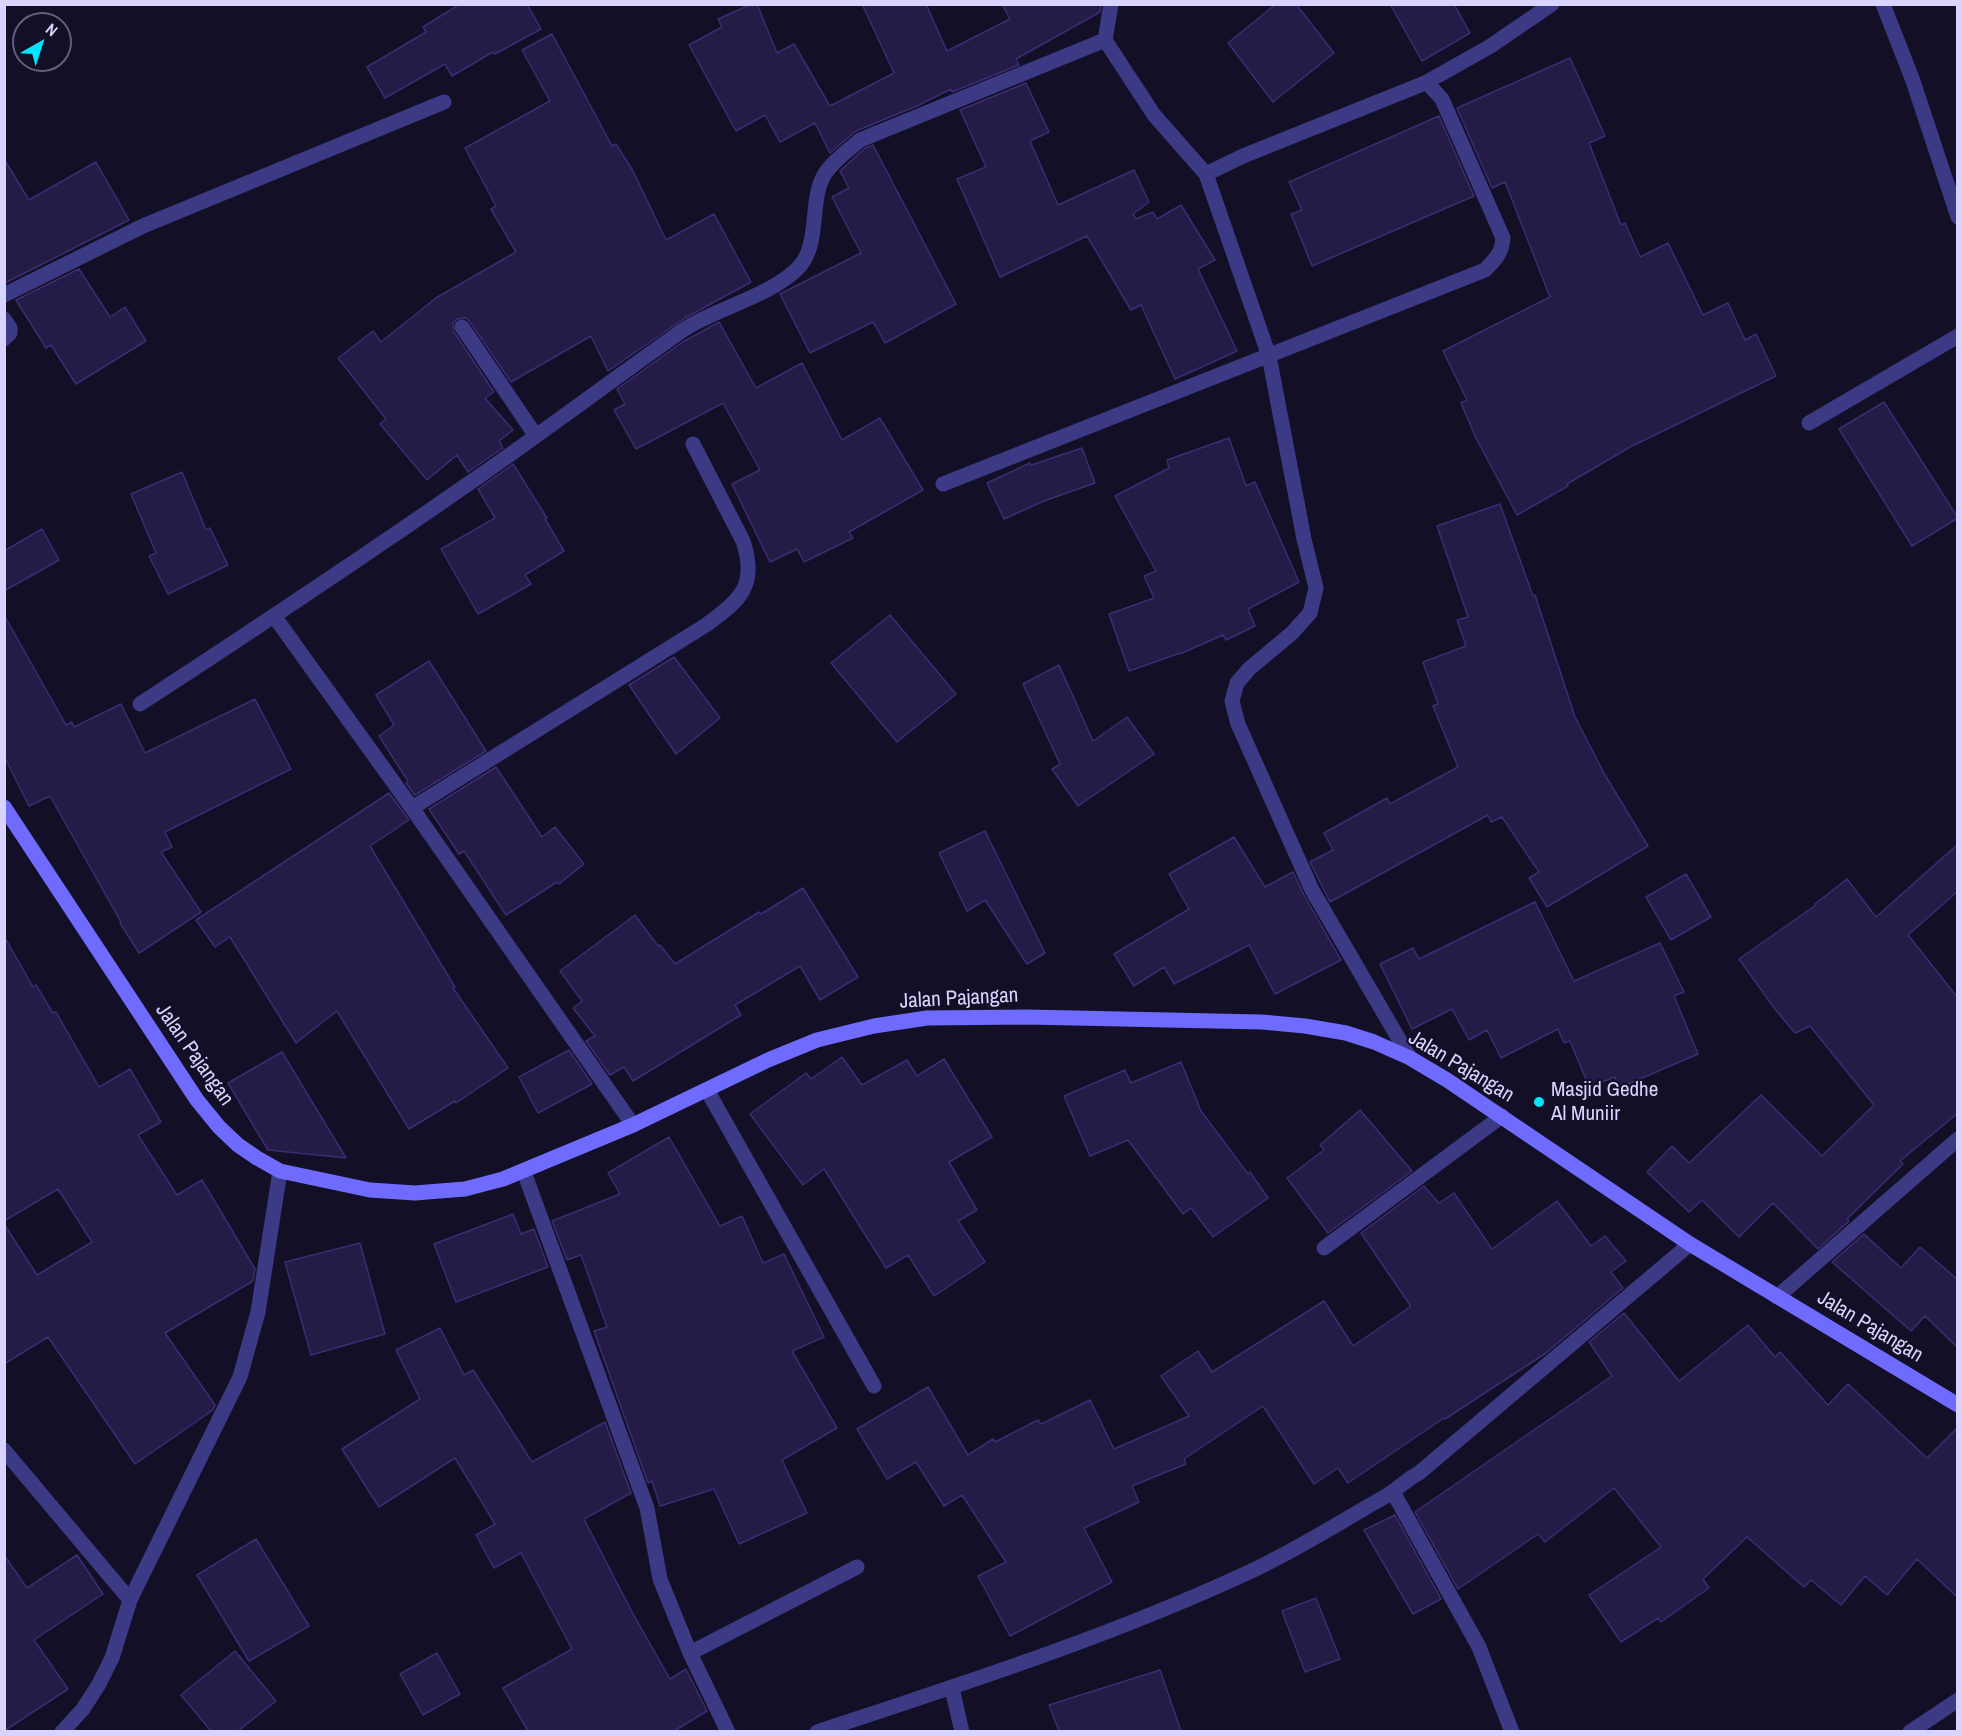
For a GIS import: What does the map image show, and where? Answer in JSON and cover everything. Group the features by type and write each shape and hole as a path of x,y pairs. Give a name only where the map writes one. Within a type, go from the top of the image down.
{"main road":[{"name":"Jalan Pajangan","path":"4,807 197,1100 219,1128 256,1158 280,1171 370,1190 415,1192 465,1189 524,1172 633,1125 768,1060 817,1040 874,1026 927,1018 1027,1017 1262,1022 1305,1026 1346,1033 1374,1042 1410,1058 1502,1116 1690,1244 1958,1405"}],"street":[{"path":"1111,4 1105,40 1154,115 1206,174 1269,356 1304,539 1316,588 1310,613 1292,633 1249,669 1237,683 1232,701 1238,724 1312,890 1410,1058"},
{"path":"1206,174 1243,156 1425,83 1489,47 1552,4"},
{"path":"1883,4 1913,81 1958,217"},
{"path":"140,704 274,616 536,436 682,330 781,282 798,269 809,249 815,206 822,178 834,163 860,141 1105,40"},
{"path":"943,484 1485,270 1503,249 1503,238 1442,99 1425,83"},
{"path":"4,295 143,225 444,102"},
{"path":"4,319 10,328 10,333 4,339"},
{"path":"462,327 536,436"},
{"path":"1809,423 1958,336"},
{"path":"412,808 706,625 726,610 741,593 749,573 747,552 693,444"},
{"path":"274,616 412,808 633,1125"},
{"path":"707,1090 874,1386"},
{"path":"1324,1248 1502,1116"},
{"path":"1777,1297 1958,1139"},
{"path":"67,1730 99,1684 112,1658 130,1600 240,1377 258,1312 280,1171"},
{"path":"524,1172 647,1508 660,1579 690,1653 728,1731"},
{"path":"817,1731 952,1688 1172,1607 1250,1572 1393,1492 1408,1478 1419,1473 1690,1244"},
{"path":"4,1450 130,1600"},
{"path":"1393,1492 1479,1647 1512,1731"},
{"path":"690,1653 857,1567"},
{"path":"952,1688 962,1731"},
{"path":"1910,1731 1958,1700"}],"building":[{"path":"460,4 527,4 541,29 495,54 493,52 452,76 445,64 385,98 367,67 426,32 423,27"},
{"path":"757,4 777,53 794,44 830,106 894,73 862,4 926,4 947,51 1010,19 1002,4 1101,4 1100,12 1016,59 1019,65 952,92 951,89 917,106 856,131 830,153 815,123 780,142 765,115 736,131 689,45 722,27 718,19"},
{"path":"1276,4 1296,4 1334,53 1273,102 1228,43"},
{"path":"1390,4 1454,4 1470,33 1422,61"},
{"path":"552,34 612,146 616,144 633,171 666,240 714,214 751,282 685,318 608,371 591,336 511,382 470,322 466,318 457,319 453,323 454,332 494,392 485,398 513,430 499,441 503,448 468,472 457,455 427,480 380,424 386,419 338,358 373,331 381,342 436,298 516,252 491,209 496,206 465,148 550,101 522,50"},
{"path":"1570,58 1605,136 1589,143 1621,225 1625,223 1640,257 1668,243 1703,315 1728,303 1745,340 1756,334 1776,376 1630,447 1517,515 1476,438 1461,403 1467,400 1443,351 1550,297 1505,182 1492,188 1457,108"},
{"path":"1026,83 1049,132 1030,141 1058,205 1134,170 1149,202 1133,214 1136,219 1153,212 1157,219 1181,205 1215,260 1198,269 1237,351 1175,379 1141,305 1131,310 1087,236 1000,277 957,179 986,167 960,110"},
{"path":"1439,116 1474,196 1312,266 1291,214 1302,210 1289,182"},
{"path":"873,145 956,304 885,343 873,322 810,353 780,294 861,253 832,197 849,188 840,171 865,148"},
{"path":"4,159 29,200 96,162 129,220 5,283"},
{"path":"79,269 110,317 125,307 146,341 76,384 51,345 46,348 16,300"},
{"path":"719,322 756,388 802,363 842,440 880,418 923,490 849,532 853,538 804,562 797,549 770,562 732,484 760,470 723,403 636,449 614,410 625,404 617,389 681,343"},
{"path":"1884,402 1958,518 1912,546 1839,429"},
{"path":"1229,438 1246,486 1255,482 1299,582 1248,609 1255,626 1226,640 1223,635 1180,654 1129,671 1109,614 1154,598 1144,576 1156,571 1115,496 1169,468 1167,460"},
{"path":"1082,448 1095,483 1044,501 1004,519 987,483 1030,463 1031,465"},
{"path":"513,464 547,518 545,519 564,551 525,575 531,584 478,614 441,549 495,518 478,489"},
{"path":"182,472 206,530 210,528 228,565 168,594 149,556 156,553 131,494"},
{"path":"1500,504 1533,596 1535,595 1575,717 1605,775 1648,846 1547,907 1529,878 1539,872 1502,817 1491,822 1488,815 1330,902 1310,862 1333,850 1324,833 1387,798 1390,804 1458,767 1433,706 1438,704 1423,662 1466,646 1457,620 1468,617 1437,526"},
{"path":"42,529 59,560 4,591 4,551"},
{"path":"4,615 66,725 72,722 74,727 121,704 145,753 255,699 291,769 165,832 172,847 161,852 201,912 139,953 50,796 29,806 4,756"},
{"path":"890,615 956,694 897,742 831,663"},
{"path":"674,657 720,718 676,754 629,685"},
{"path":"429,661 486,751 415,795 379,736 394,725 376,695"},
{"path":"1059,665 1093,741 1127,717 1154,754 1078,806 1052,769 1060,764 1023,684"},
{"path":"496,767 542,837 555,827 584,864 559,884 557,882 506,915 464,851 459,854 429,809"},
{"path":"389,793 409,820 370,846 455,987 453,988 508,1068 456,1103 455,1101 409,1129 337,1011 296,1043 230,937 215,947 196,920"},
{"path":"985,831 1045,953 1027,964 985,900 967,911 939,853"},
{"path":"1234,837 1265,887 1293,872 1341,960 1275,994 1249,945 1174,984 1164,967 1134,986 1114,954 1189,909 1169,874"},
{"path":"1958,844 1958,891 1908,935 1958,998 1958,1113 1900,1161 1903,1164 1847,1219 1849,1221 1818,1249 1773,1203 1739,1237 1702,1200 1689,1212 1647,1172 1672,1146 1689,1163 1761,1095 1822,1156 1874,1105 1810,1026 1795,1033 1739,959 1816,905 1847,879 1876,917"},
{"path":"1686,874 1711,917 1671,940 1646,897"},
{"path":"803,888 858,977 820,1000 800,966 735,1005 741,1015 633,1081 624,1067 610,1075 586,1041 595,1036 573,1008 582,1001 560,971 635,915 675,964 759,912 761,914"},
{"path":"1535,902 1574,981 1660,943 1684,992 1674,996 1698,1054 1619,1088 1615,1077 1589,1087 1570,1041 1564,1043 1558,1029 1501,1058 1487,1030 1469,1040 1452,1009 1412,1029 1380,964 1413,948 1419,959"},
{"path":"4,936 33,987 36,985 53,1013 56,1012 99,1087 130,1069 161,1122 138,1135 177,1195 202,1180 255,1269 253,1281 165,1333 215,1405 213,1410 135,1464 48,1337 4,1364 4,1224 37,1275 92,1242 58,1189 4,1221"},
{"path":"569,1050 592,1084 538,1113 519,1077"},
{"path":"282,1052 346,1158 268,1150 228,1083"},
{"path":"842,1057 862,1085 907,1060 917,1076 944,1059 992,1137 949,1162 977,1210 958,1221 985,1262 934,1296 908,1255 886,1268 824,1169 803,1185 750,1114 806,1073 811,1079"},
{"path":"1181,1062 1201,1111 1268,1198 1213,1237 1191,1208 1183,1214 1128,1140 1090,1156 1064,1096 1125,1070 1131,1083"},
{"path":"1360,1110 1412,1171 1328,1233 1287,1178 1324,1150 1320,1145"},
{"path":"669,1137 720,1226 742,1216 763,1263 784,1254 824,1337 792,1351 837,1428 782,1460 807,1513 739,1544 714,1489 660,1506 652,1481 648,1483 594,1331 607,1327 581,1255 567,1260 552,1221 620,1194 608,1173"},
{"path":"1424,1186 1439,1203 1454,1193 1492,1249 1557,1201 1591,1246 1605,1236 1626,1261 1611,1272 1623,1288 1546,1353 1348,1483 1338,1468 1314,1484 1263,1406 1184,1459 1186,1464 1132,1486 1139,1502 1084,1528 1112,1582 1010,1636 978,1576 1006,1562 962,1495 944,1506 916,1462 887,1479 857,1429 928,1387 968,1455 993,1439 995,1442 1038,1420 1041,1424 1090,1400 1114,1449 1189,1416 1161,1376 1198,1351 1212,1372 1324,1301 1353,1346 1410,1307 1361,1233"},
{"path":"513,1214 521,1234 534,1229 548,1267 456,1302 434,1244"},
{"path":"1864,1234 1901,1268 1920,1247 1958,1280 1958,1348 1925,1316 1911,1331 1832,1262"},
{"path":"360,1243 385,1334 311,1355 285,1262"},
{"path":"1624,1313 1679,1381 1748,1325 1775,1357 1780,1352 1828,1405 1848,1384 1927,1458 1958,1427 1958,1598 1917,1559 1887,1595 1865,1576 1841,1605 1811,1580 1804,1587 1747,1537 1703,1579 1709,1588 1661,1622 1658,1618 1621,1642 1589,1595 1661,1547 1614,1488 1545,1542 1538,1534 1458,1589 1415,1512 1612,1376 1589,1342"},
{"path":"440,1328 464,1375 473,1370 532,1462 605,1422 631,1493 584,1519 670,1679 686,1669 707,1711 674,1731 528,1731 503,1688 572,1649 521,1553 494,1568 476,1535 495,1524 455,1458 379,1507 342,1449 420,1399 396,1350"},
{"path":"1395,1515 1441,1599 1413,1614 1364,1530"},
{"path":"256,1539 309,1626 249,1661 197,1575"},
{"path":"4,1555 27,1588 77,1555 103,1594 34,1640 68,1689 4,1731"},
{"path":"1316,1598 1340,1659 1305,1672 1282,1611"},
{"path":"235,1651 276,1701 238,1731 211,1731 181,1695"},
{"path":"437,1653 460,1694 423,1715 400,1674"},
{"path":"1160,1670 1181,1731 1059,1731 1049,1705"}],"place":[{"name":"Masjid Gedhe Al Muniir","path":"1539,1102"}]}
